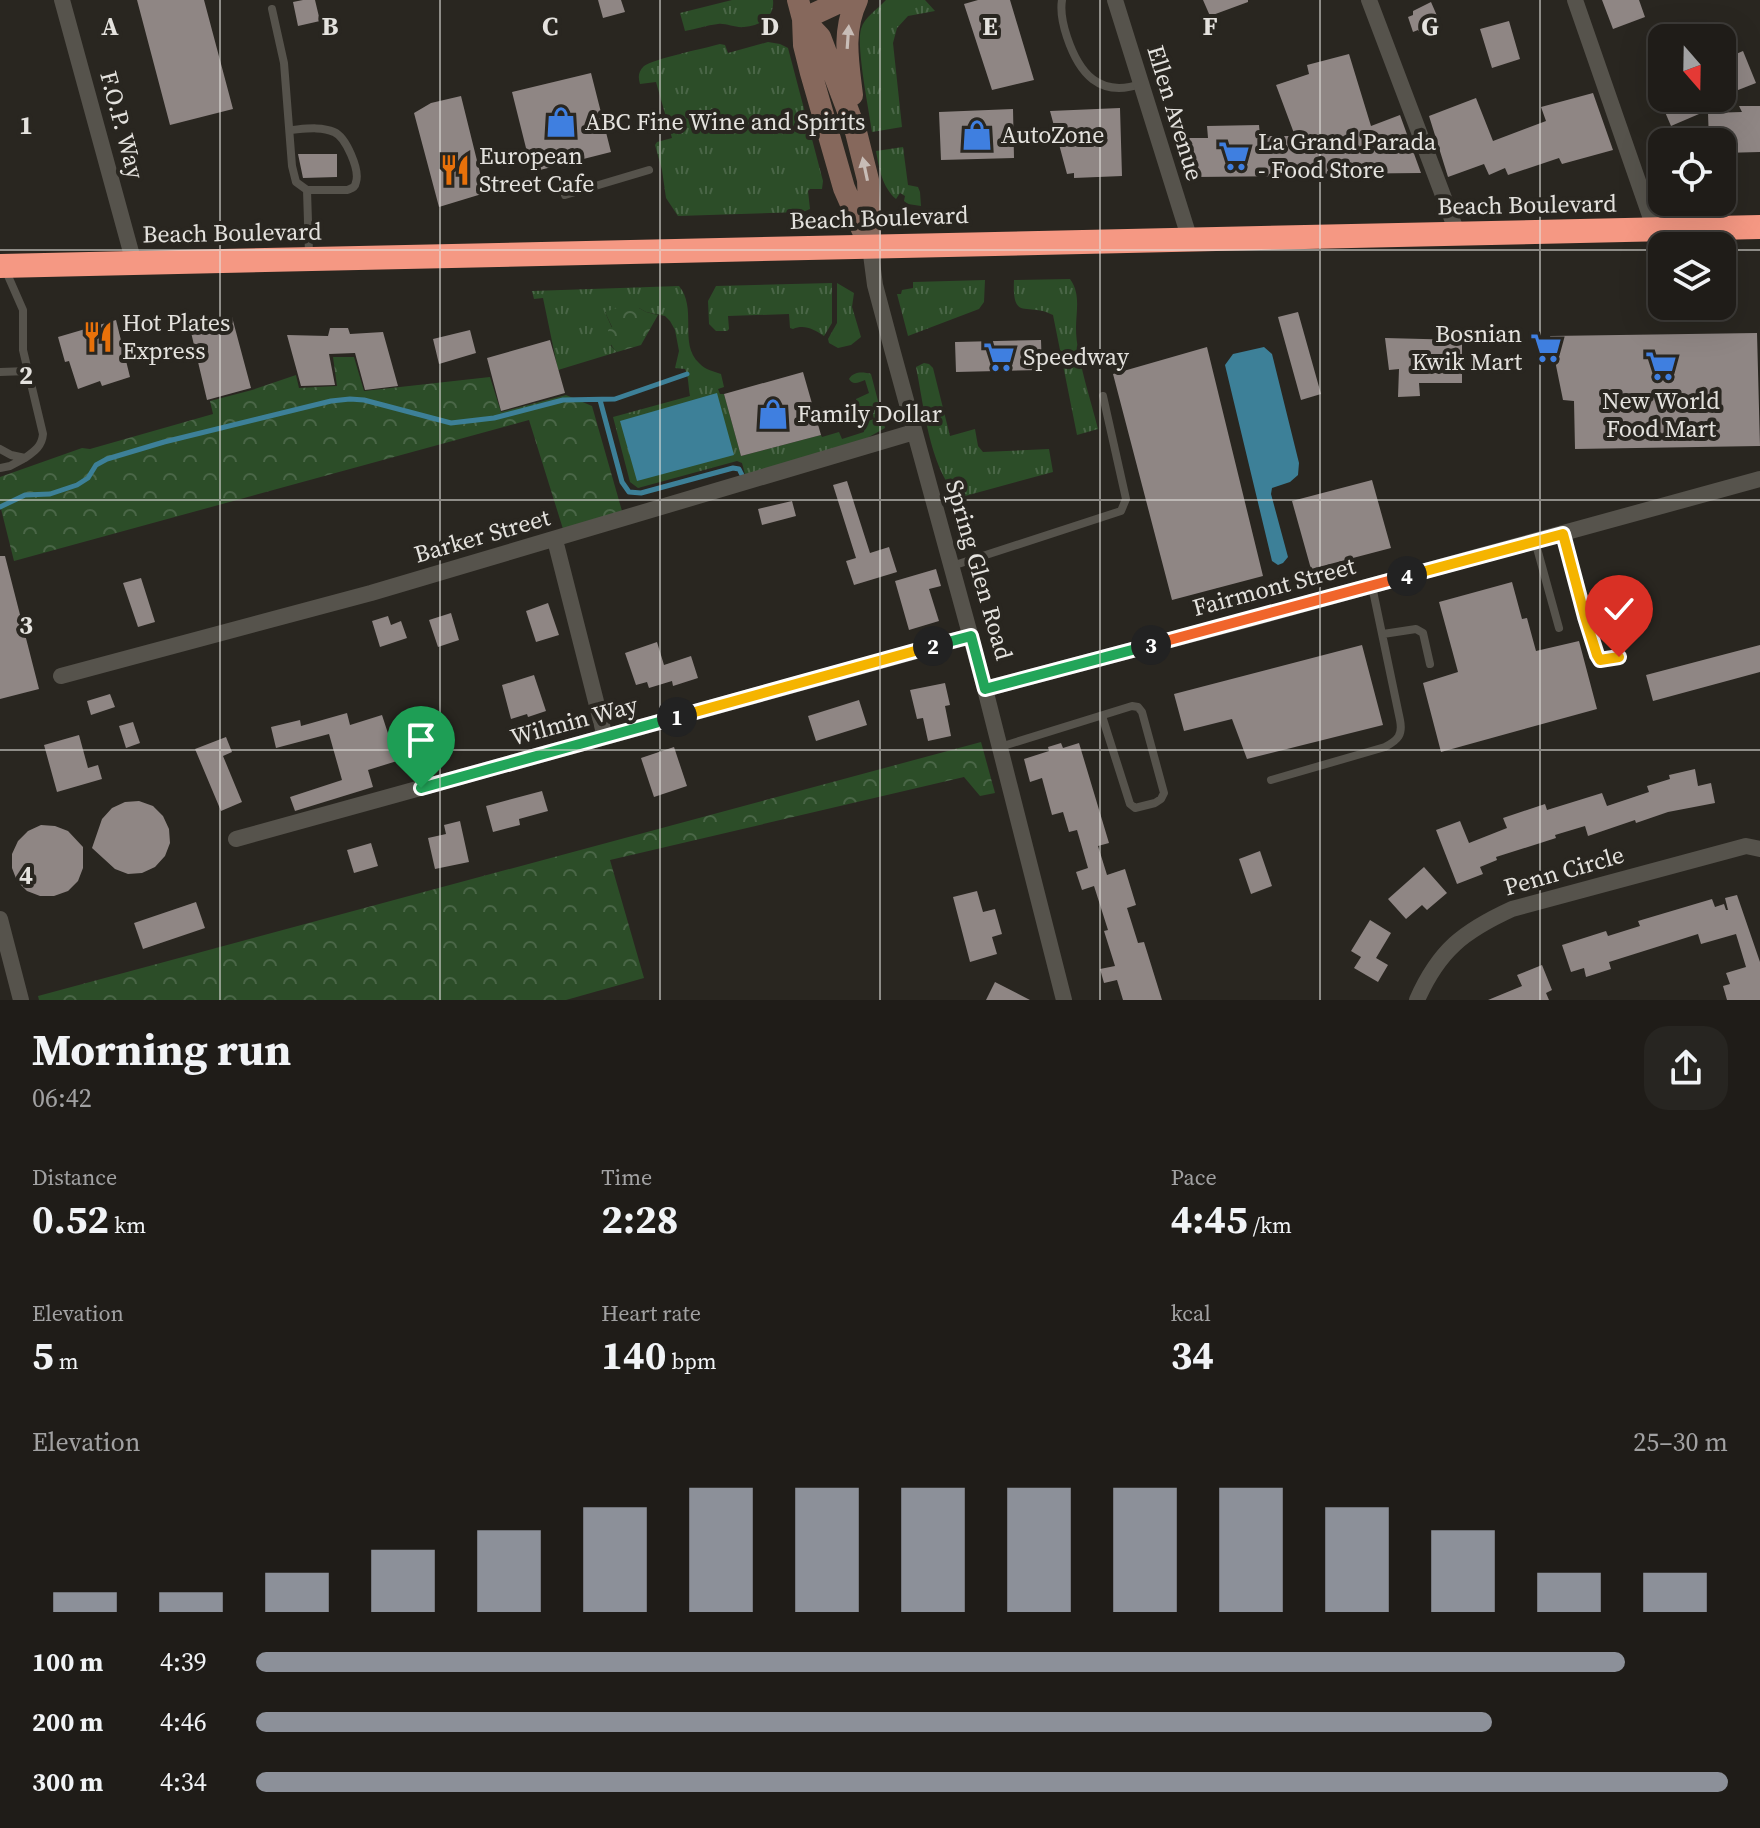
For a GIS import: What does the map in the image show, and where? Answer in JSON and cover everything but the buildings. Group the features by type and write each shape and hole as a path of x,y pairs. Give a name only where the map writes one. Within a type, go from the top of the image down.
{"highway":[{"name":"Beach Boulevard","path":"2,266 1760,227"}],"main road":[{"path":"800,9 844,0"},
{"path":"856,132 846,49 847,27 857,0"},
{"name":"Spring Glen Road","path":"800,9 820,37 856,132 868,180 870,247"},
{"name":"Spring Glen Road","path":"800,9 804,45 840,175 870,247"}],"street":[{"name":"F.O.P. Way","path":"62,0 134,263"},
{"name":"Ellen Avenue","path":"1115,0 1190,240"},
{"path":"1369,0 1458,235"},
{"path":"1575,0 1655,230"},
{"name":"Spring Glen Road","path":"870,247 875,285 971,636 1064,1000"},
{"name":"Barker Street","path":"61,676 371,593 914,432"},
{"name":"Fairmont Street","path":"985,689 1760,479"},
{"path":"555,540 605,737"},
{"name":"Wilmin Way","path":"236,839 971,636"},
{"name":"Penn Circle","path":"1417,1000 1433,969 1457,940 1484,922 1512,909 1746,846 1760,849"},
{"path":"0,919 21,1000"}],"lane":[{"path":"1062,0 1061,15 1075,59 1089,78 1108,87 1126,89 1141,84"},
{"path":"272,9 284,63 292,166 296,182 307,190 353,188 356,173 349,148 340,136 315,128 290,130"},
{"path":"565,195 649,170"},
{"path":"307,190 309,259"},
{"path":"0,468 10,466 36,450 43,434 23,350 23,310 2,266"},
{"path":"0,372 28,371"},
{"path":"951,567 1121,511 1126,499 1103,396"},
{"path":"0,449 25,458"},
{"path":"1563,534 1597,655 1600,660 1619,657"},
{"path":"1535,541 1559,628"},
{"path":"1271,780 1385,747 1396,741 1402,730 1371,586"},
{"path":"1383,634 1416,629 1423,633 1430,664"},
{"path":"1000,747 1132,706 1138,707 1164,793 1155,803 1135,808 1130,804 1102,716"}],"green space":[{"path":"732,0 773,0 772,11 756,25 718,24 685,31 680,13"},
{"path":"886,0 925,0 935,11 908,16 897,28 893,43 902,127 872,132 860,38 865,21"},
{"path":"768,42 788,48 823,181 822,189 808,191 810,209 803,212 678,216 666,198 655,145 672,138 656,82 640,84 641,70 658,60 720,44 725,45 728,53"},
{"path":"903,147 908,185 918,187 921,206 908,204 900,193 896,199 882,177 876,151"},
{"path":"1070,279 1077,297 1078,352 1098,429 1077,435 1053,315 1019,306 1014,293 1014,280"},
{"path":"985,280 984,302 979,309 908,336 897,294 913,288 913,282"},
{"path":"832,283 832,323 824,336 809,328 790,328 789,314 728,316 727,331 716,331 709,324 708,301 716,286"},
{"path":"837,283 854,293 852,307 861,337 851,345 838,348 828,339 837,323"},
{"path":"679,286 687,305 688,336 693,355 704,367 721,374 724,387 718,389 720,394 724,394 741,456 821,435 839,432 842,439 864,432 862,423 874,419 871,407 858,410 856,399 869,393 865,380 854,383 849,379 859,373 871,374 885,428 860,442 746,478 742,463 737,461 638,488 630,482 613,417 690,396 685,369 675,368 679,351 675,330 665,316 639,308 605,312 612,328 611,346 617,352 558,370 543,298 534,299 532,291"},
{"path":"623,306 658,315 641,345 617,352 609,340 608,330 612,327 605,312"},
{"path":"333,357 354,357 364,391 490,377 501,412 566,395 592,406 622,511 563,529 529,420 14,561 0,505 0,477 82,448 90,449 213,414 210,401 296,375 299,388 337,386"},
{"path":"924,363 933,368 950,436 975,429 978,446 983,452 1049,449 1053,472 965,496 956,495 939,467 929,434 916,367"},
{"path":"981,742 995,793 980,796 964,777 610,860 644,978 566,1000 39,1000 38,996"}],"water":[{"path":"1264,347 1272,354 1299,463 1298,475 1290,482 1272,488 1288,557 1278,565 1272,561 1225,365 1233,354"},
{"path":"717,393 734,455 637,481 620,421"}],"waterway":[{"path":"0,507 25,495 50,494 77,485 88,478 96,465 107,459 331,401 364,400 451,423 494,418 563,400 615,399 687,374"},
{"path":"600,400 622,482 629,492 641,493 733,468 739,469 742,475"}],"place":[{"name":"ABC Fine Wine and Spirits","path":"561,122"},
{"name":"AutoZone","path":"977,135"},
{"name":"La Grand Parada - Food Store","path":"1234,156"},
{"name":"European Street Cafe","path":"455,170"},
{"name":"Hot Plates Express","path":"98,337"},
{"name":"Bosnian Kwik Mart","path":"1546,348"},
{"name":"Speedway","path":"999,357"},
{"name":"New World Food Mart","path":"1661,366"},
{"name":"Family Dollar","path":"773,414"}],"route":[{"path":"421,788 971,636 985,689 1563,534 1597,655 1600,660 1619,657"}]}
